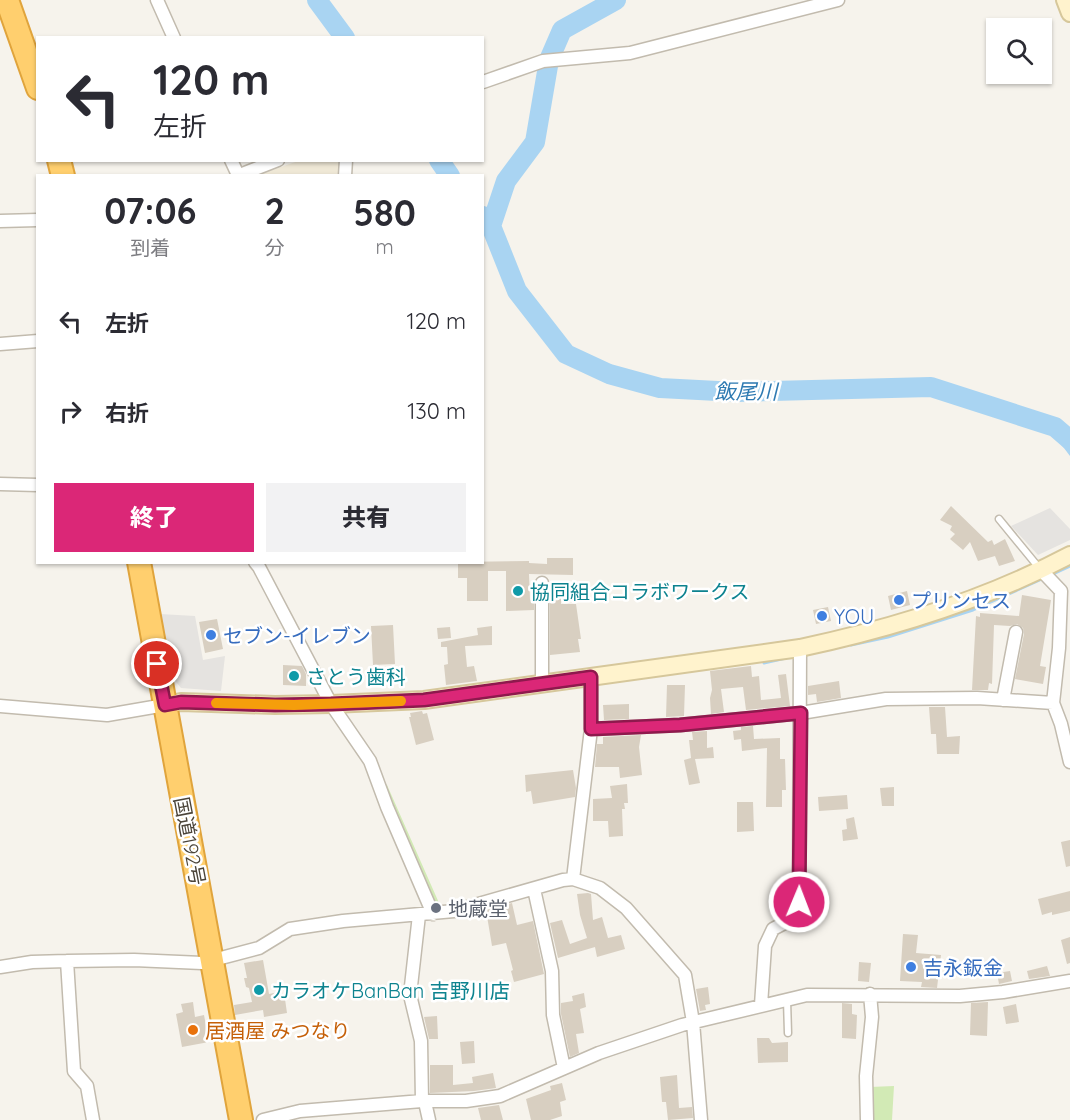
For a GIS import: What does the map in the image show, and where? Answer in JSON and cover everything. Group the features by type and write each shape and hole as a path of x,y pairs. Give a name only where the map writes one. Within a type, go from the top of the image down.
{"highway":[{"path":"7,0 36,82"},
{"name":"国道192号","path":"139,564 241,1120"}],"street":[{"path":"156,0 173,36"},
{"path":"484,82 543,61 630,53 838,0"},
{"path":"1065,0 1070,13"},
{"path":"240,174 273,162"},
{"path":"0,221 36,220"},
{"path":"0,344 36,341"},
{"path":"0,484 36,485"},
{"path":"0,706 80,715 107,715 181,702 275,705 424,700 542,683 801,653 900,624 1047,572 1070,555"},
{"path":"257,564 331,704 370,761 433,914"},
{"path":"1047,572 1061,591 1059,648 1053,703 1070,762"},
{"path":"542,583 542,683"},
{"path":"1003,700 1016,632"},
{"path":"761,1005 765,946 773,929 792,920 799,902 801,653"},
{"path":"573,879 591,729 591,677"},
{"path":"591,729 680,725 801,713 886,699 977,698 1053,703"},
{"path":"0,967 32,962 67,961 134,960 202,963 259,948 290,929 344,921 453,911 573,879 600,888 626,908 685,975 693,1022 700,1120"},
{"path":"534,889 552,971 553,1015 564,1068"},
{"path":"419,915 410,995 421,1041 424,1102 429,1120"},
{"path":"67,961 74,1071 87,1086 93,1120"},
{"path":"263,1120 300,1111 466,1101 500,1096 599,1053 693,1022 807,995 960,996 1003,992 1070,981"},
{"path":"867,1120 866,1076 872,1017 870,994"}],"lane":[{"path":"999,519 1047,572"},
{"path":"787,999 788,1033"}],"shaded area":[{"path":"295,162 341,162 340,174 262,174"},
{"path":"1050,508 1070,529 1070,540 1038,555 1011,526"},
{"path":"160,614 195,616 203,660 225,656 221,691 181,688 172,677"}],"green space":[{"path":"381,781 387,785 439,903 432,905"},
{"path":"894,1086 892,1120 870,1120 870,1087"}],"water":[{"path":"1042,419 1070,432 1070,456"}],"building":[{"path":"951,506 988,542 992,540 994,545 1005,539 1015,561 999,566 995,556 978,561 970,542 963,550 950,539 955,534 950,530 952,526 940,520"},
{"path":"547,558 573,558 573,575 529,574 530,600 534,599 534,610 506,611 506,571 488,571 488,601 467,601 467,578 458,578 458,564 529,561 529,563 547,564"},
{"name":"プリンセス","path":"907,591 910,605 891,610 888,596"},
{"path":"1022,595 1051,600 1040,666 1046,667 1043,684 1015,679 1024,634 1023,628 1017,624 994,625 992,684 989,683 988,690 972,690 976,616 980,617 980,613 1019,616"},
{"path":"550,598 561,598 561,604 576,604 581,639 578,639 580,652 550,655"},
{"name":"YOU","path":"828,607 831,621 816,624 813,610"},
{"path":"217,619 223,649 205,653 199,622"},
{"path":"393,625 395,664 373,665 371,626"},
{"path":"492,626 492,645 465,646 467,667 474,666 477,681 446,685 444,665 448,664 447,647 441,647 441,642 478,635 477,628"},
{"path":"450,627 451,638 438,639 437,628"},
{"name":"さとう歯科","path":"283,665 302,666 306,674 306,686 283,685"},
{"path":"751,666 752,677 759,676 761,700 781,698 778,675 786,674 790,706 746,710 743,687 721,689 724,712 711,714 710,671"},
{"path":"839,681 841,698 817,702 816,694 808,695 808,686"},
{"path":"667,685 685,685 684,716 666,717"},
{"path":"629,704 629,719 604,720 603,705"},
{"path":"929,707 945,707 947,737 960,736 959,754 937,754 936,734 931,734"},
{"path":"422,711 423,714 427,713 434,740 416,745 409,717 411,717 410,713"},
{"path":"753,726 754,739 780,738 780,759 785,759 786,790 782,790 782,807 766,807 767,748 742,751 741,739 734,740 733,731 741,730 741,727"},
{"path":"707,731 707,748 713,747 714,758 695,759 700,783 689,785 684,760 691,758 689,740 693,740 692,732"},
{"path":"641,735 639,747 642,775 620,778 619,767 595,767 597,744 603,744 603,737"},
{"path":"573,770 575,797 533,804 531,791 526,792 525,775"},
{"path":"627,784 628,803 624,803 625,809 622,809 623,836 609,837 608,821 593,821 593,799 612,798 610,786"},
{"path":"894,787 894,806 882,806 880,788"},
{"path":"847,795 848,809 819,811 818,797"},
{"path":"737,802 753,802 754,831 737,832"},
{"path":"854,817 858,839 843,841 842,830 847,829 846,819"},
{"path":"1070,840 1070,866 1066,867 1061,842"},
{"path":"1070,891 1070,911 1042,915 1038,899"},
{"path":"577,894 591,894 593,920 602,917 608,938 621,935 625,949 597,957 595,947 558,958 550,923 562,920 570,944 587,938"},
{"path":"512,903 517,925 533,921 544,974 514,982 506,943 492,946 486,910"},
{"name":"吉永鈑金","path":"903,934 918,935 916,953 941,955 937,988 921,987 922,982 900,981"},
{"path":"1070,937 1070,963 1067,964 1061,940"},
{"name":"カラオケBanBan 吉野川店","path":"263,960 269,994 279,992 280,1000 285,999 287,1013 264,1017 263,1010 235,1015 234,1005 252,1002 244,978 247,978 244,963"},
{"path":"859,962 871,963 869,982 858,981"},
{"path":"1047,966 1050,976 1029,979 1027,971"},
{"path":"1010,971 1012,981 999,984 997,973"},
{"path":"708,987 710,1004 705,1005 706,1010 700,1011 696,989"},
{"path":"584,993 586,1007 580,1009 584,1033 576,1034 579,1053 570,1057 561,1014 561,1003 573,1001 572,996"},
{"name":"居酒屋 みつなり","path":"193,1002 195,1017 204,1015 209,1042 182,1047 176,1014 183,1012 181,1004"},
{"path":"988,1002 987,1036 970,1035 971,1003"},
{"path":"842,1003 852,1004 852,1014 857,1015 856,1039 842,1038"},
{"path":"1016,1004 1019,1022 1006,1024 1003,1007"},
{"path":"437,1016 438,1039 429,1039 424,1017"},
{"path":"757,1038 769,1038 772,1043 788,1042 788,1062 758,1063"},
{"path":"474,1041 475,1063 462,1064 460,1042"},
{"path":"430,1065 453,1065 453,1085 473,1083 472,1077 493,1073 496,1088 430,1093"},
{"path":"677,1075 679,1108 692,1107 693,1118 668,1120 666,1102 662,1102 660,1077"},
{"path":"562,1083 566,1100 560,1102 562,1116 550,1120 531,1120 526,1099 551,1090 550,1086"},
{"path":"499,1105 503,1120 481,1120 478,1108"}],"waterway":[{"name":"飯尾川","path":"317,0 344,36"},
{"name":"飯尾川","path":"491,226 506,181 535,142 549,60 562,30 616,0"},
{"name":"飯尾川","path":"440,162 449,174"},
{"name":"飯尾川","path":"484,217 491,226 517,291 566,354 609,374 660,388 737,392 931,387 1055,427 1070,440"},
{"path":"1051,575 1070,566"},
{"path":"851,645 888,637 973,610 1042,579"},
{"path":"764,663 786,658"}],"slow traffic":[{"path":"216,703 294,705 401,701"}],"place":[{"name":"協同組合コラボワークス","path":"518,591"},
{"name":"プリンセス","path":"899,600"},
{"name":"YOU","path":"822,616"},
{"name":"セブン-イレブン","path":"211,635"},
{"name":"さとう歯科","path":"294,676"},
{"name":"地蔵堂","path":"436,908"},
{"name":"吉永鈑金","path":"911,967"},
{"name":"カラオケBanBan 吉野川店","path":"259,990"},
{"name":"居酒屋 みつなり","path":"193,1030"}],"route":[{"path":"157,664 165,705 181,702 275,705 424,700 591,677 591,729 680,725 801,713 799,902"}]}
